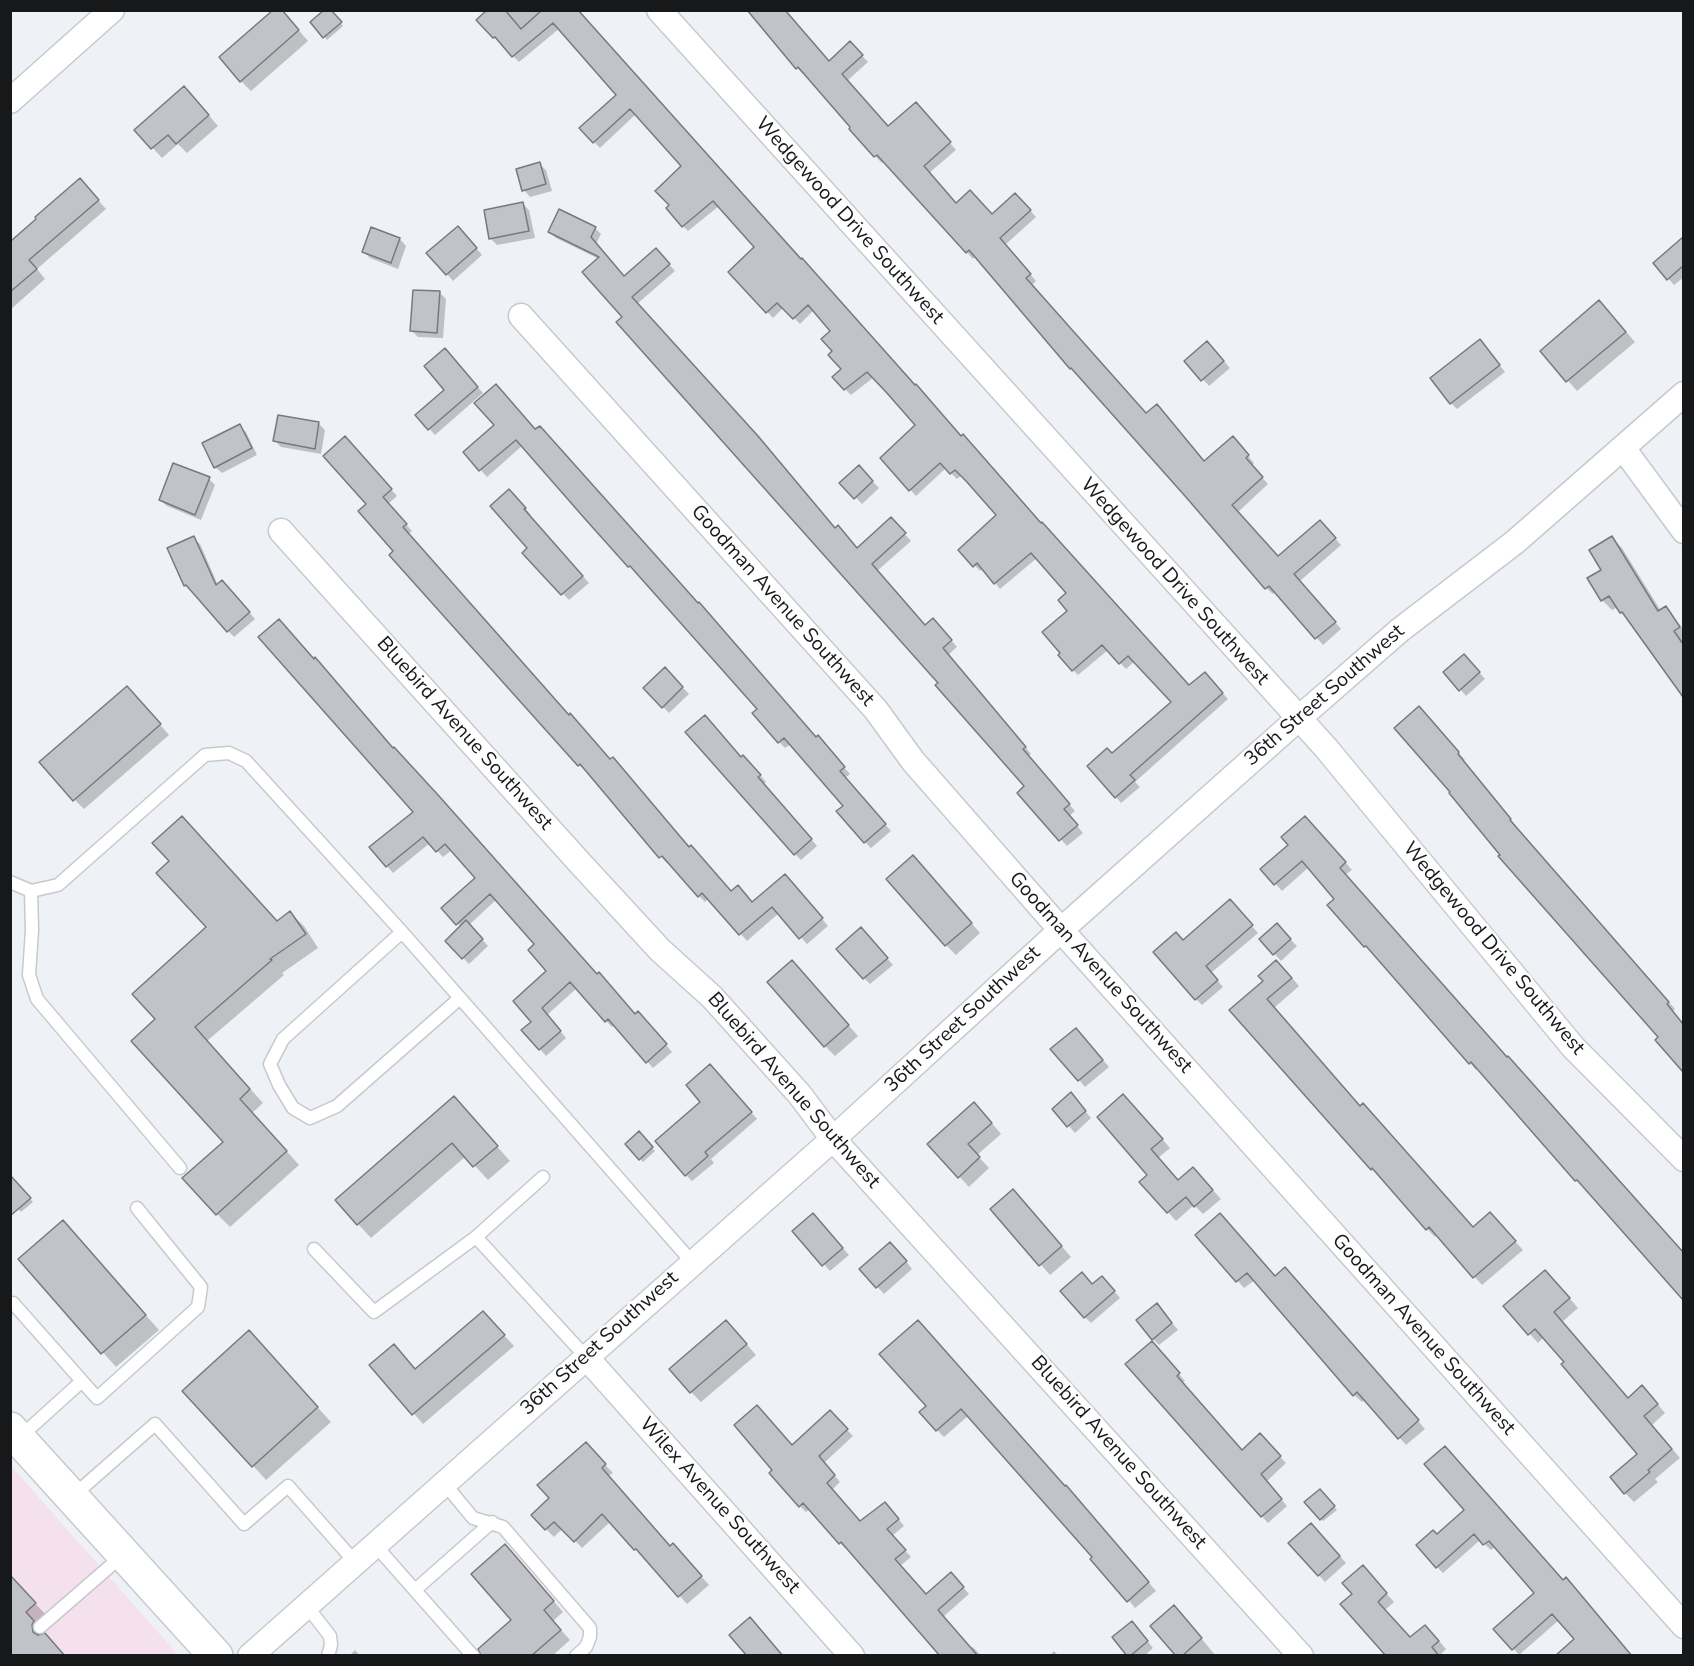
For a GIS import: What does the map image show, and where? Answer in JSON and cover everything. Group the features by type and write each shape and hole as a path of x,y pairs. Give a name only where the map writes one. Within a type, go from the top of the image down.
{"main road":[{"path":"15,1434 216,1656"}],"street":[{"path":"10,101 112,10"},
{"name":"Wedgewood Drive Southwest","path":"658,10 1326,748 1573,1047 1683,1159"},
{"name":"Goodman Avenue Southwest","path":"520,316 876,710 913,761 1061,930 1683,1626"},
{"name":"36th Street Southwest","path":"250,1656 833,1139 1061,930 1298,719 1400,630 1515,542 1683,394"},
{"path":"1623,448 1683,531"},
{"name":"Bluebird Avenue Southwest","path":"281,531 660,950 712,997 800,1095 833,1139 1301,1656"},
{"name":"Wilex Avenue Southwest","path":"586,1357 852,1656"}],"lane":[{"path":"10,882 31,891 58,885 205,755 229,753 246,761 402,932 692,1262"},
{"path":"31,891 32,930 29,975 37,999 180,1168"},
{"path":"402,932 283,1039 270,1064 293,1108 310,1118 337,1106 460,998"},
{"path":"314,1249 374,1312 476,1237 543,1177"},
{"path":"13,1303 97,1398 198,1307 201,1287 137,1208"},
{"path":"476,1237 586,1357"},
{"path":"15,1434 82,1381"},
{"path":"72,1497 155,1424 244,1524 288,1486 355,1562"},
{"path":"444,1483 473,1518 503,1527 590,1628 590,1637 586,1647 576,1656"},
{"path":"416,1590 492,1522"},
{"path":"375,1545 473,1656"},
{"path":"40,1627 124,1554"},
{"path":"306,1605 330,1636 331,1645 328,1656"}],"shaded area":[{"path":"10,1465 172,1648 176,1655 11,1655"}],"building":[{"path":"273,10 282,10 299,30 240,82 219,57"},
{"path":"324,10 331,10 342,22 323,38 310,22"},
{"path":"487,10 505,10 521,29 542,10 578,10 961,436 963,434 1189,685 1205,672 1223,693 1130,775 1135,780 1115,798 1087,766 1107,748 1112,753 1171,702 1128,656 1119,664 1102,645 1072,671 1042,632 1067,611 1058,600 1066,593 1031,553 994,584 977,563 973,567 958,550 996,515 955,470 950,474 940,463 909,491 880,458 915,425 867,372 844,390 832,377 841,369 828,355 832,351 821,339 830,331 808,305 793,319 777,303 766,313 728,272 754,247 713,201 682,227 666,208 669,205 655,191 681,166 630,109 593,143 579,128 616,95 553,23 512,57 476,20"},
{"path":"747,10 785,10 829,61 850,41 863,55 842,74 888,126 916,102 951,142 924,166 956,203 970,190 992,214 1015,193 1031,210 1000,238 1031,274 1026,278 1146,413 1157,404 1204,461 1233,436 1249,455 1246,458 1263,477 1232,505 1278,556 1320,520 1336,538 1294,574 1336,622 1315,639 1269,586 1265,589 1185,496 1070,369 969,250 966,253 877,155 874,157"},
{"path":"184,86 209,115 176,144 168,135 151,149 134,130"},
{"path":"540,162 546,184 522,191 516,169"},
{"path":"80,178 99,200 29,260 37,269 10,292 10,238 12,240"},
{"path":"523,202 529,231 489,239 484,210"},
{"path":"559,209 596,227 591,237 624,276 656,248 670,264 632,297 758,436 835,528 838,525 857,548 891,517 906,533 872,564 925,625 933,618 952,640 943,648 1026,747 1023,749 1070,804 1064,809 1078,825 1059,841 1017,793 1024,786 935,685 938,683 616,322 622,317 582,272 599,257 548,232"},
{"path":"458,226 477,248 446,275 426,253"},
{"path":"371,227 400,238 391,263 362,252"},
{"path":"1683,237 1683,266 1667,280 1653,263"},
{"path":"413,290 440,291 437,333 410,331"},
{"path":"1599,300 1626,332 1566,382 1540,351"},
{"path":"1480,339 1500,365 1450,404 1430,378"},
{"path":"1207,341 1224,361 1201,381 1184,361"},
{"path":"445,348 478,387 428,430 415,415 444,390 424,366"},
{"path":"496,384 535,429 540,426 845,767 840,771 886,824 864,843 836,811 843,806 784,738 778,743 752,713 757,709 516,440 479,471 463,452 494,425 474,403"},
{"path":"278,415 319,422 315,449 273,441"},
{"path":"240,424 252,448 214,468 202,443"},
{"path":"345,436 392,489 383,497 407,524 403,527 569,715 570,713 610,759 613,757 689,847 691,845 731,891 738,885 752,902 785,874 823,918 799,939 772,907 739,935 702,893 698,897 662,856 659,858 580,764 578,766 389,555 393,551 358,511 366,504 323,456"},
{"path":"173,463 210,477 195,515 159,500"},
{"path":"859,465 873,481 854,499 839,483"},
{"path":"509,489 583,576 561,595 522,553 527,548 490,506"},
{"path":"194,536 216,585 222,580 250,612 227,632 186,585 184,586 167,548"},
{"path":"1612,536 1658,611 1666,606 1680,627 1674,631 1683,644 1683,697 1622,612 1620,613 1609,596 1601,601 1587,578 1601,570 1589,550"},
{"path":"279,619 597,974 599,972 635,1014 638,1011 667,1044 646,1063 608,1019 605,1022 570,982 542,1008 561,1031 539,1050 521,1030 531,1022 513,1001 546,971 528,950 534,944 490,894 456,925 441,908 475,878 445,844 436,852 423,837 386,867 369,847 413,812 258,637"},
{"path":"1464,654 1480,672 1459,691 1443,672"},
{"path":"665,667 683,687 662,708 643,688"},
{"path":"127,686 161,724 73,801 39,762"},
{"path":"1419,706 1459,752 1458,754 1510,820 1669,1002 1667,1004 1683,1024 1683,1072 1655,1040 1658,1037 1498,856 1500,855 1450,792 1394,728"},
{"path":"705,715 741,757 743,755 761,775 758,777 812,839 794,855 685,732"},
{"path":"182,816 277,921 290,911 306,934 270,959 272,960 195,1027 250,1089 240,1099 287,1151 216,1215 182,1178 223,1142 131,1041 155,1019 132,994 206,927 156,873 169,861 152,843"},
{"path":"1305,816 1346,862 1340,868 1683,1252 1683,1300 1471,1062 1469,1064 1327,905 1334,899 1302,861 1274,885 1260,869 1288,845 1281,837"},
{"path":"913,855 972,923 945,946 886,879"},
{"path":"1230,899 1253,925 1206,966 1218,980 1195,1000 1153,952 1176,932 1183,940"},
{"path":"466,920 483,939 462,959 445,941"},
{"path":"1277,923 1291,939 1273,955 1259,939"},
{"path":"861,927 888,958 863,979 836,949"},
{"path":"792,960 849,1025 824,1047 767,982"},
{"path":"1276,960 1292,978 1267,999 1360,1106 1363,1103 1473,1227 1490,1212 1516,1241 1473,1278 1429,1227 1426,1230 1372,1168 1371,1170 1229,1010 1263,981 1258,976"},
{"path":"1076,1028 1103,1060 1078,1081 1050,1049"},
{"path":"710,1064 752,1112 705,1152 708,1156 685,1176 655,1141 700,1102 686,1085"},
{"path":"1071,1092 1086,1111 1067,1127 1052,1109"},
{"path":"1123,1094 1163,1139 1151,1149 1178,1180 1193,1167 1213,1190 1194,1207 1186,1197 1167,1213 1139,1182 1147,1175 1097,1117"},
{"path":"454,1096 498,1146 473,1167 452,1143 357,1225 335,1200"},
{"path":"974,1102 992,1123 968,1144 980,1157 958,1178 927,1144"},
{"path":"639,1131 653,1147 639,1160 625,1144"},
{"path":"10,1175 31,1198 10,1216"},
{"path":"1013,1189 1062,1246 1039,1266 990,1209"},
{"path":"813,1213 843,1248 822,1266 792,1231"},
{"path":"1220,1213 1275,1276 1285,1267 1419,1420 1398,1439 1357,1392 1353,1396 1247,1273 1236,1282 1195,1235"},
{"path":"63,1220 146,1315 101,1354 18,1259"},
{"path":"890,1242 907,1261 876,1288 859,1269"},
{"path":"1545,1270 1570,1298 1554,1312 1628,1398 1642,1385 1658,1404 1644,1416 1672,1449 1624,1494 1610,1477 1637,1454 1561,1364 1564,1362 1535,1329 1528,1335 1503,1306"},
{"path":"1082,1272 1092,1284 1102,1276 1115,1291 1084,1318 1060,1291"},
{"path":"1157,1303 1172,1323 1152,1340 1136,1320"},
{"path":"483,1311 505,1335 412,1415 369,1365 394,1344 415,1369"},
{"path":"726,1320 747,1344 690,1393 669,1369"},
{"path":"918,1320 1066,1485 1149,1582 1127,1602 1090,1559 1092,1557 961,1409 936,1431 919,1412 926,1406 879,1354"},
{"path":"249,1330 318,1407 252,1467 182,1391"},
{"path":"1152,1341 1180,1373 1177,1376 1242,1450 1260,1433 1281,1456 1261,1474 1282,1499 1261,1517 1125,1364"},
{"path":"757,1405 792,1445 830,1410 848,1429 819,1456 835,1475 827,1483 860,1521 885,1502 899,1519 887,1529 906,1550 895,1559 926,1594 951,1572 964,1587 938,1610 978,1656 940,1656 841,1542 839,1544 803,1503 799,1507 769,1473 772,1470 734,1425"},
{"path":"586,1442 606,1464 602,1468 670,1546 673,1543 702,1576 678,1597 602,1514 574,1542 554,1522 545,1530 531,1515 549,1498 537,1485"},
{"path":"1445,1446 1563,1580 1566,1577 1632,1656 1555,1656 1574,1639 1552,1614 1512,1650 1493,1629 1534,1593 1489,1541 1483,1545 1474,1534 1436,1568 1416,1545 1433,1530 1437,1534 1464,1510 1424,1464"},
{"path":"1320,1489 1335,1506 1320,1520 1304,1502"},
{"path":"1311,1523 1340,1556 1318,1576 1288,1543"},
{"path":"505,1544 554,1601 544,1610 561,1630 531,1656 481,1656 478,1649 511,1620 471,1574"},
{"path":"1363,1565 1387,1593 1378,1602 1410,1637 1425,1625 1439,1641 1432,1647 1439,1656 1386,1656 1340,1604 1352,1594 1342,1583"},
{"path":"10,1575 36,1603 26,1612 34,1621 33,1632 38,1635 45,1633 65,1656 10,1656"},
{"path":"1174,1605 1202,1638 1182,1656 1176,1656 1150,1626"},
{"path":"750,1617 783,1656 747,1656 729,1635"},
{"path":"1132,1621 1148,1641 1127,1656 1112,1637"}]}
